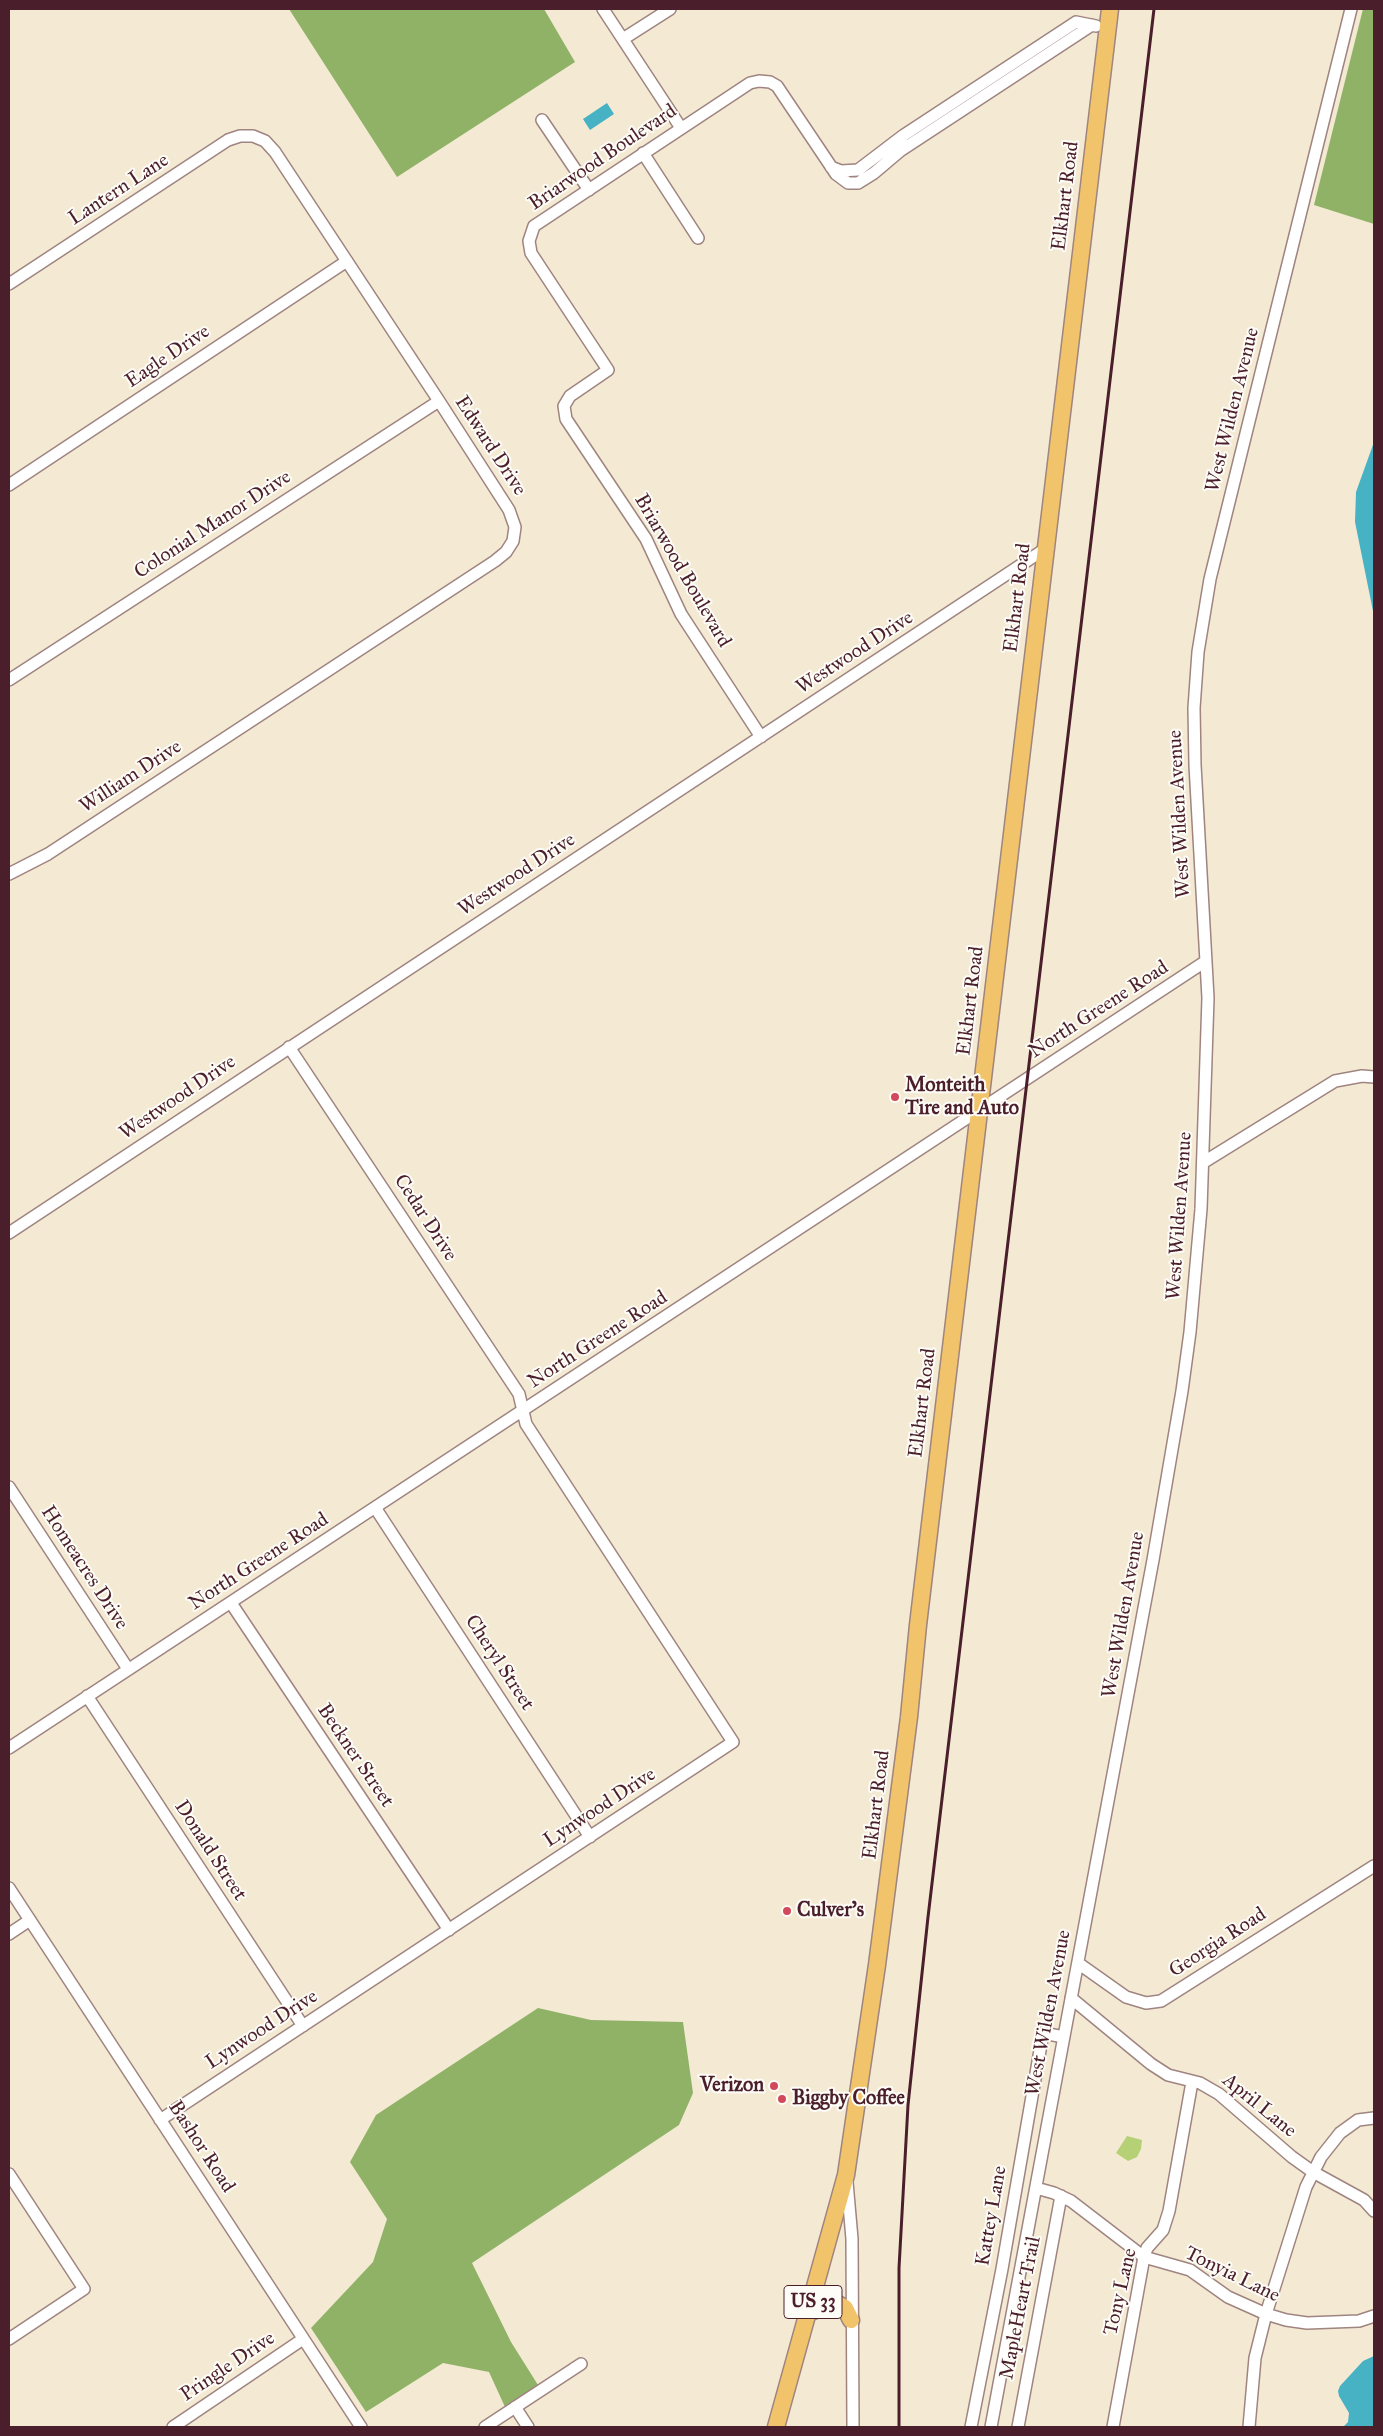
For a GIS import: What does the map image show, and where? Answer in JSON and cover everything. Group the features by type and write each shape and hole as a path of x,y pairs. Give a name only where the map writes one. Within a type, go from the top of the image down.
{"highway":[{"name":"Elkhart Road","path":"846,2175 894,1845 1045,550 1100,26 1110,9"},
{"name":"US 33","path":"776,2427 810,2312 846,2175"},
{"path":"810,2312 836,2303 845,2308 851,2320"}],"street":[{"path":"603,9 681,128"},
{"path":"623,39 670,9"},
{"name":"West Wilden Avenue","path":"991,2427 1072,1998 1182,1391 1199,1240 1204,1162 1208,998 1195,758 1194,708 1198,652 1210,579 1351,9"},
{"name":"Briarwood Boulevard","path":"761,737 681,614 646,539 566,418 564,406 570,396 608,370 531,253 529,241 534,226 750,83 758,81 770,82 784,95 830,166 841,171 858,170 904,135 1076,22 1100,26"},
{"path":"542,120 588,190"},
{"name":"Lantern Lane","path":"9,284 228,140 240,136 253,136"},
{"name":"Edward Drive","path":"253,136 265,142 275,152 509,510 515,527 513,541 506,552 495,561 272,708"},
{"path":"643,154 698,238"},
{"name":"Eagle Drive","path":"9,485 347,261"},
{"name":"Colonial Manor Drive","path":"9,680 438,400"},
{"name":"Westwood Drive","path":"9,1233 1045,550"},
{"name":"William Drive","path":"9,874 48,854 272,708"},
{"name":"North Greene Road","path":"9,1748 376,1509 1206,961"},
{"name":"Cedar Drive","path":"290,1047 519,1394 523,1412"},
{"path":"1204,1162 1335,1080 1374,1077"},
{"name":"Lynwood Drive","path":"160,2120 733,1742 526,1424 523,1412"},
{"name":"Homeacres Drive","path":"9,1488 128,1669"},
{"name":"Cheryl Street","path":"376,1509 590,1837"},
{"name":"Beckner Street","path":"231,1602 448,1930"},
{"name":"Donald Street","path":"87,1696 303,2026"},
{"name":"Georgia Road","path":"1078,1963 1126,1996 1146,2003 1161,2001 1374,1866"},
{"name":"Bashor Road","path":"9,1888 361,2427"},
{"path":"9,1934 30,1920"},
{"name":"April Lane","path":"1072,1998 1151,2064 1168,2075 1209,2087 1313,2172 1364,2200 1374,2211"},
{"name":"Kattey Lane","path":"971,2427 1043,2032 1064,2036"},
{"name":"Tony Lane","path":"1113,2427 1144,2257 1148,2248 1163,2230 1168,2216 1192,2082"},
{"path":"1249,2427 1253,2371 1266,2314 1306,2187 1321,2156 1340,2132 1358,2120 1374,2118"},
{"path":"9,2174 84,2289 9,2339"},
{"path":"846,2175 852,2239 853,2427"},
{"name":"Tonyia Lane","path":"1036,2188 1061,2196 1080,2207 1144,2257 1190,2270 1228,2297 1266,2314 1286,2320 1307,2323 1359,2321 1374,2316"},
{"name":"MapleHeart Trail","path":"1018,2427 1061,2196"},
{"path":"1007,2237 1026,2241"},
{"name":"Pringle Drive","path":"173,2427 303,2338"},
{"path":"485,2427 581,2364"},
{"path":"515,2407 528,2427"}],"green space":[{"path":"289,9 544,9 575,62 397,177"},
{"path":"1363,9 1374,9 1374,224 1314,205"},
{"path":"538,2008 591,2020 683,2022 693,2093 679,2125 472,2263 511,2342 538,2385 505,2407 489,2372 443,2363 366,2412 311,2328 373,2262 387,2219 350,2162 376,2115"},
{"path":"1127,2136 1142,2140 1141,2149 1137,2157 1128,2161 1116,2153"}],"water":[{"path":"607,103 614,114 590,130 583,119"},
{"path":"1374,442 1374,616 1355,522 1356,492"},
{"path":"1374,2356 1374,2427 1343,2427 1348,2422 1349,2413 1339,2396 1340,2386 1363,2361"}],"railway":[{"path":"899,2427 899,2268 908,2105 928,1917 1154,9"}],"place":[{"name":"Monteith Tire and Auto","path":"895,1097"},
{"name":"Culver's","path":"787,1911"},
{"name":"Verizon","path":"774,2086"},
{"name":"Biggby Coffee","path":"782,2099"}]}
